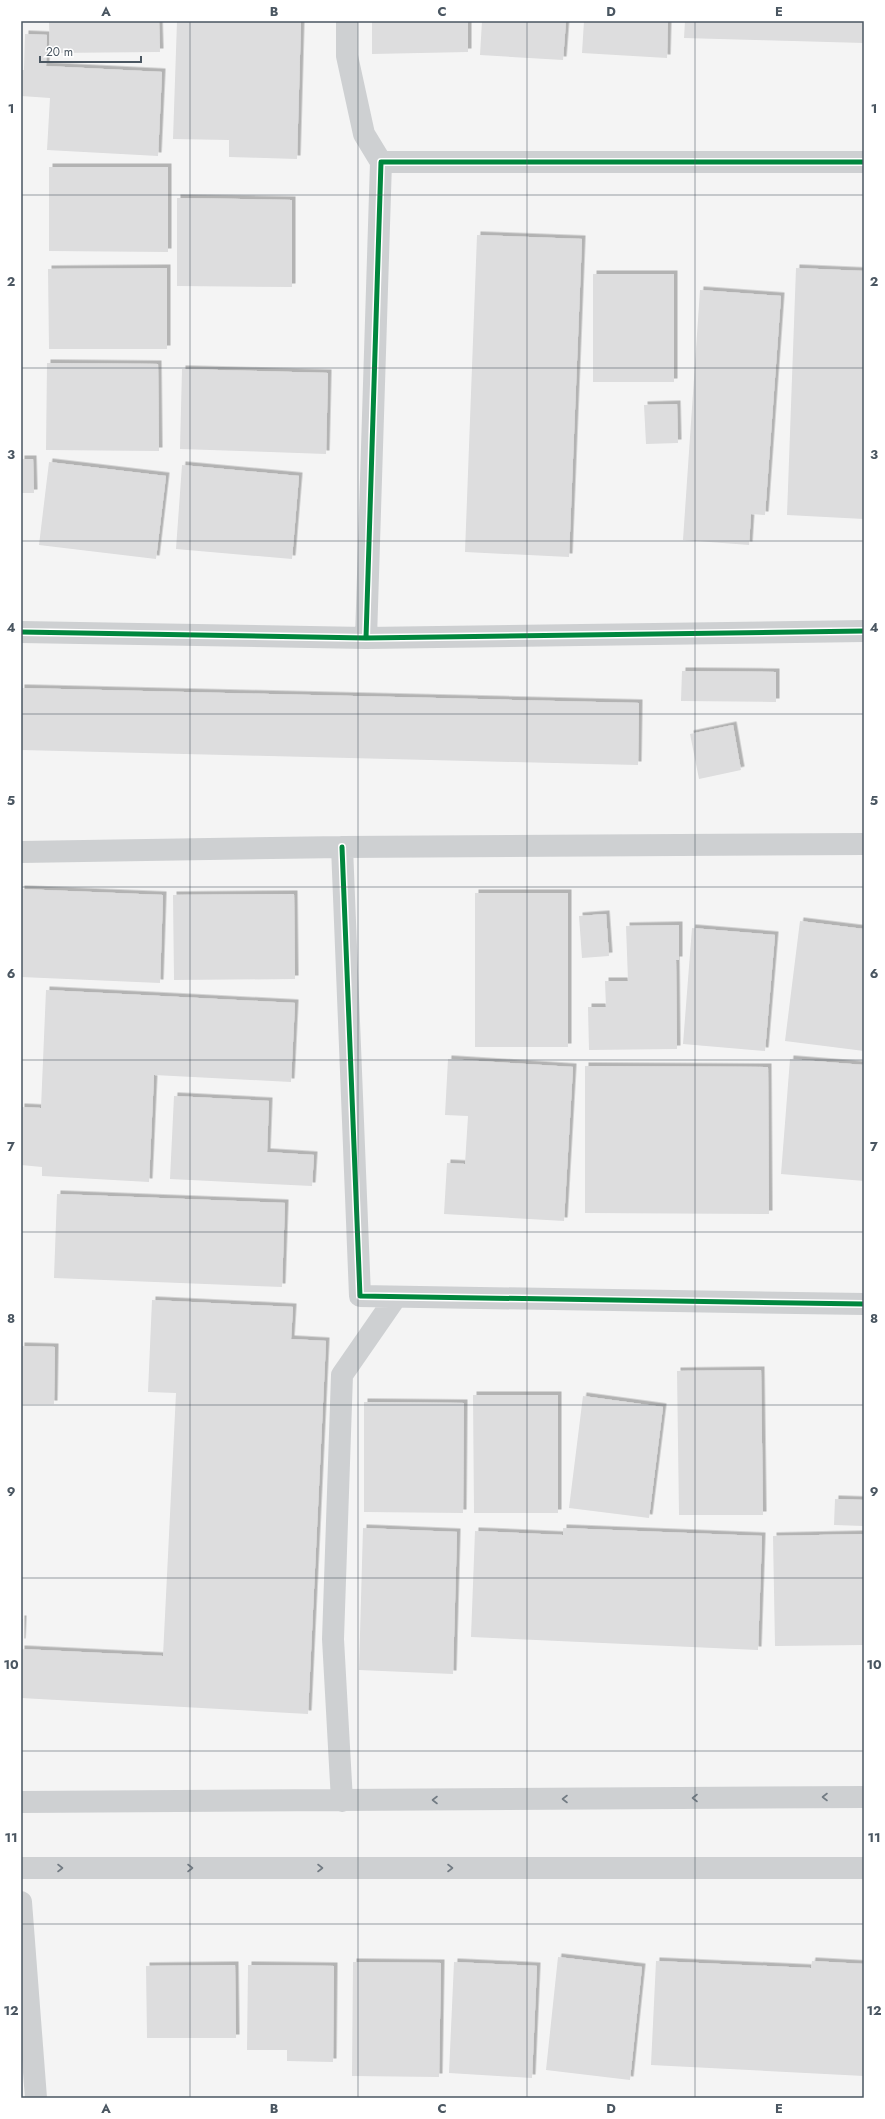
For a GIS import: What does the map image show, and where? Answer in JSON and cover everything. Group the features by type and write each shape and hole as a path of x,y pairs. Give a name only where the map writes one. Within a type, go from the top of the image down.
{"street":[{"path":"347,21 347,56 364,134 381,162 366,638"},
{"path":"381,162 864,162"},
{"path":"21,632 366,638 864,631"},
{"path":"21,852 342,847 864,844"},
{"path":"342,847 360,1296 864,1304"},
{"path":"342,1800 333,1639 342,1375 396,1297"},
{"path":"21,1802 864,1797"},
{"path":"21,1868 864,1868"},
{"path":"21,1902 36,2098"}],"building":[{"path":"49,21 159,21 160,52 50,53"},
{"path":"177,21 301,21 297,159 229,157 229,140 173,139"},
{"path":"372,21 468,21 468,52 372,54"},
{"path":"482,21 566,21 563,60 480,55"},
{"path":"584,21 668,21 667,58 582,53"},
{"path":"685,21 864,21 864,43 684,38"},
{"path":"25,34 47,35 46,66 162,72 158,156 47,150 50,98 21,96 21,70 24,70"},
{"path":"49,167 168,167 168,252 49,251"},
{"path":"177,198 292,200 292,287 177,286"},
{"path":"477,235 582,239 569,557 465,552"},
{"path":"167,268 167,349 49,349 48,269"},
{"path":"796,268 864,271 864,519 787,515"},
{"path":"593,274 674,274 674,382 593,382"},
{"path":"700,290 781,296 765,515 751,514 749,545 683,540"},
{"path":"47,363 158,364 159,451 46,450"},
{"path":"182,369 328,373 326,454 180,449"},
{"path":"677,404 678,443 646,444 644,405"},
{"path":"21,459 33,459 34,493 21,493"},
{"path":"49,462 166,476 156,559 39,545"},
{"path":"182,465 299,476 292,559 176,549"},
{"path":"682,671 776,672 776,702 681,701"},
{"path":"21,688 639,703 638,765 21,750"},
{"path":"733,725 741,770 699,779 690,734"},
{"path":"21,889 163,895 160,983 21,977"},
{"path":"475,893 568,893 568,1047 475,1047"},
{"path":"294,894 295,979 174,980 173,895"},
{"path":"606,914 609,956 582,958 579,916"},
{"path":"800,921 864,929 864,1051 785,1041"},
{"path":"679,925 679,960 676,960 677,1049 589,1050 588,1007 606,1007 605,981 628,981 626,926"},
{"path":"692,928 775,935 765,1051 683,1044"},
{"path":"46,990 295,1003 291,1082 154,1075 149,1182 42,1176 42,1167 21,1165 21,1107 41,1108"},
{"path":"448,1059 573,1067 564,1221 444,1214 447,1163 465,1164 468,1116 445,1115"},
{"path":"790,1059 864,1065 864,1181 781,1174"},
{"path":"585,1066 768,1067 769,1214 585,1213"},
{"path":"174,1096 269,1101 267,1152 314,1155 312,1186 170,1179"},
{"path":"57,1194 285,1203 282,1287 54,1278"},
{"path":"152,1300 293,1307 291,1339 326,1341 308,1714 21,1698 21,1649 163,1656 176,1393 148,1392"},
{"path":"21,1346 55,1347 54,1404 21,1404"},
{"path":"761,1370 763,1515 679,1515 677,1371"},
{"path":"473,1395 558,1395 558,1513 474,1513"},
{"path":"583,1396 663,1407 649,1518 569,1508"},
{"path":"364,1402 464,1403 463,1513 364,1512"},
{"path":"835,1499 864,1500 864,1526 834,1525"},
{"path":"363,1528 457,1532 453,1674 359,1670"},
{"path":"563,1528 762,1536 758,1650 471,1637 475,1531 563,1535"},
{"path":"864,1534 864,1645 775,1646 773,1536"},
{"path":"21,1619 23,1619 22,1642 21,1642"},
{"path":"558,1957 642,1967 630,2080 546,2070"},
{"path":"656,1961 811,1968 812,1961 864,1964 864,2076 651,2065"},
{"path":"353,1962 441,1963 439,2077 352,2076"},
{"path":"454,1962 537,1966 532,2078 449,2073"},
{"path":"235,1965 236,2038 147,2038 146,1966"},
{"path":"248,1965 334,1966 333,2062 287,2061 287,2050 247,2050"}],"cycle path":[{"path":"366,638 381,162 864,162"},
{"path":"21,632 366,638 864,631"},
{"path":"342,847 360,1296 864,1304"}]}
